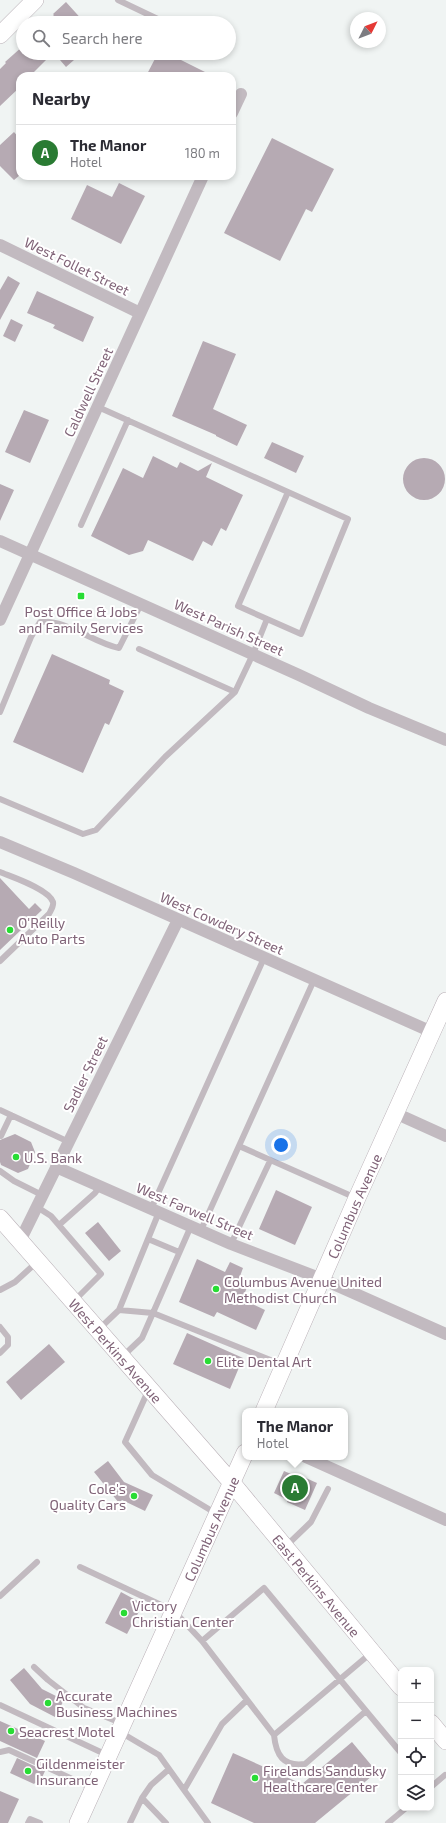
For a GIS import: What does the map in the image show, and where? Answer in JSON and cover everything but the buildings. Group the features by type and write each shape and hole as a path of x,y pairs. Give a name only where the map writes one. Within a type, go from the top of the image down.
{"main road":[{"path":"19,16 35,0"},
{"path":"0,35 16,19"},
{"name":"Columbus Avenue","path":"265,1408 357,1198 446,1001"},
{"name":"West Perkins Avenue","path":"0,1218 232,1483"},
{"name":"Columbus Avenue","path":"78,1823 242,1460"},
{"name":"East Perkins Avenue","path":"232,1483 284,1548 398,1683"},
{"path":"434,1727 446,1741"}],"street":[{"path":"236,105 241,94"},
{"name":"Caldwell Street","path":"0,620 201,180"},
{"name":"West Follet Street","path":"0,245 140,313"},
{"name":"West Parish Street","path":"0,542 253,654 369,708 446,740"},
{"name":"West Cowdery Street","path":"0,842 74,873 432,1032"},
{"name":"Sadler Street","path":"20,1241 178,920"},
{"path":"395,1113 446,1136"},
{"name":"West Farwell Street","path":"56,1167 231,1244 322,1279 446,1334"},
{"path":"313,1460 446,1520"}],"lane":[{"path":"118,0 152,16"},
{"path":"98,407 128,420 288,492 348,519 301,634 238,606 288,492"},
{"path":"82,526 128,420"},
{"path":"0,712 31,637 40,622 49,621 81,632 107,646 119,648 141,604"},
{"path":"0,799 83,834 96,830 166,757 235,692 268,619"},
{"path":"139,649 235,692"},
{"path":"0,872 46,892 53,901 53,906 49,914 0,961"},
{"path":"98,1330 119,1310 148,1239 155,1210 264,958"},
{"path":"122,1358 142,1338 179,1252 196,1228 239,1146 314,980"},
{"path":"0,1110 69,1142"},
{"path":"1,1136 11,1115"},
{"path":"239,1146 357,1198"},
{"path":"231,1244 270,1160"},
{"path":"0,1171 14,1181 42,1195"},
{"path":"59,1225 95,1193 100,1186"},
{"path":"37,1207 51,1216 101,1274 73,1302"},
{"path":"148,1239 179,1252"},
{"path":"0,1290 15,1282 38,1261"},
{"path":"119,1310 153,1313 284,1366"},
{"path":"0,1327 8,1337 8,1345 0,1352"},
{"path":"149,1389 125,1442 152,1475 218,1514"},
{"path":"284,1548 311,1522 328,1489"},
{"path":"0,1596 37,1562"},
{"path":"80,1567 174,1611 202,1641 274,1735 276,1750 284,1760 296,1765 305,1764 366,1711"},
{"path":"202,1641 264,1588 398,1749"},
{"path":"274,1735 372,1652"},
{"path":"34,1667 84,1708 121,1728 159,1755 168,1770 208,1823"},
{"path":"184,1790 222,1724 246,1700"},
{"path":"0,1705 108,1755"},
{"path":"0,1752 9,1750 94,1789"},
{"path":"130,1823 142,1798 151,1785 168,1770"},
{"path":"434,1784 446,1775"},
{"path":"142,1798 166,1823"},
{"path":"388,1823 402,1811"},
{"path":"28,1823 30,1819 40,1823"}],"place":[{"name":"Post Office & Jobs and Family Services","path":"81,596"},
{"name":"O'Reilly Auto Parts","path":"10,930"},
{"name":"U.S. Bank","path":"16,1157"},
{"name":"Columbus Avenue United Methodist Church","path":"216,1289"},
{"name":"Elite Dental Art","path":"208,1361"},
{"name":"The Manor","path":"295,1488"},
{"name":"Cole's Quality Cars","path":"134,1496"},
{"name":"Victory Christian Center","path":"124,1613"},
{"name":"Accurate Business Machines","path":"48,1703"},
{"name":"Seacrest Motel","path":"11,1731"},
{"name":"Gildenmeister Insurance","path":"28,1771"},
{"name":"Firelands Sandusky Healthcare Center","path":"255,1778"}]}
